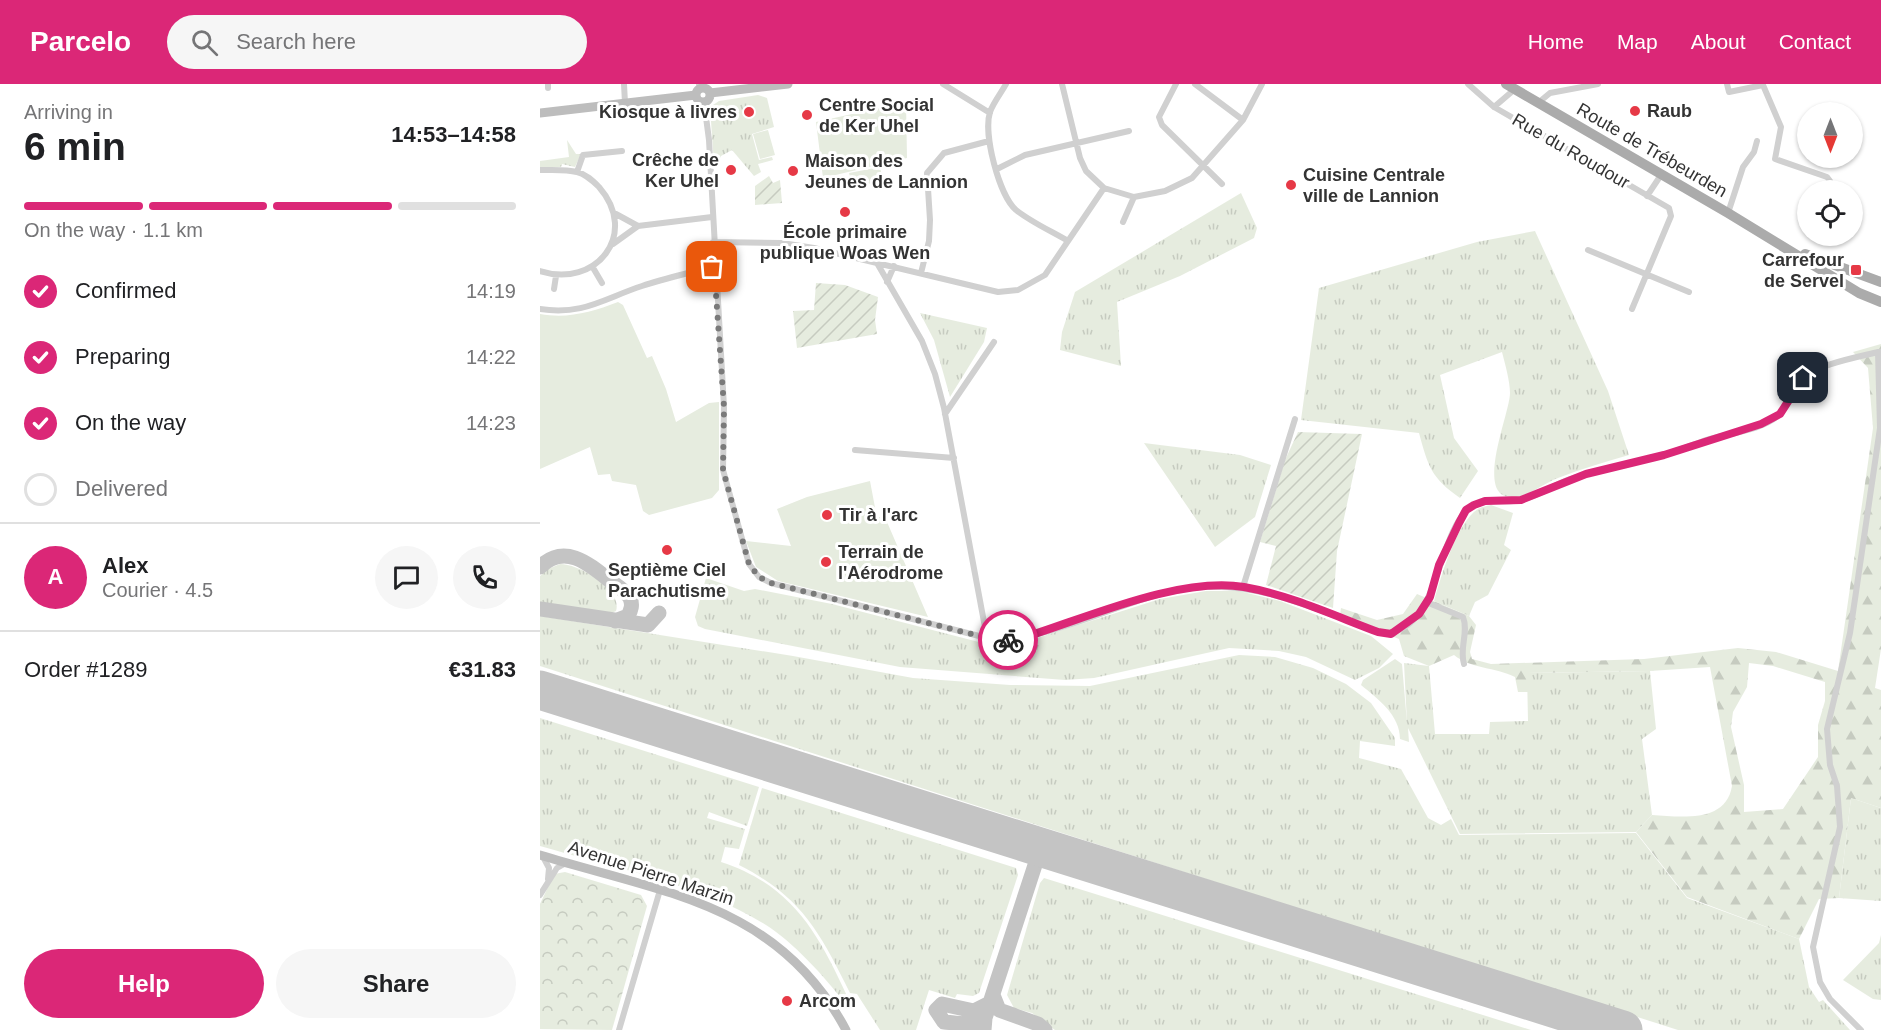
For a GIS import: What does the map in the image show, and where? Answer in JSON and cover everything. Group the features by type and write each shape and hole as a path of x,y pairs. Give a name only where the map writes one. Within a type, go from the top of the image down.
{"main road":[{"path":"540,113 702,92 788,84"},
{"name":"Route de Trébeurden","path":"1510,86 1878,302"},
{"name":"Route de Trébeurden","path":"1782,245 1881,282"},
{"name":"Avenue Pierre Marzin","path":"541,855 719,909 764,934 808,974 846,1030"}],"street":[{"path":"624,84 625,103"},
{"path":"943,84 990,113"},
{"path":"1006,84 990,113 989,141 1004,195 1016,209 1068,241"},
{"path":"1064,84 1076,144 1086,171 1104,188 1134,197 1165,191 1192,178 1243,120 1263,84"},
{"path":"1176,84 1159,117 1162,125 1222,184"},
{"path":"1195,84 1243,120"},
{"name":"Rue du Roudour","path":"1468,84 1494,106 1669,208 1671,216 1632,309"},
{"path":"1538,103 1550,93 1598,84"},
{"path":"1727,84 1729,92 1763,85 1781,127 1775,159 1827,177 1829,180"},
{"name":"Rue du Roudour","path":"1494,106 1510,86"},
{"path":"702,92 724,407 723,470 749,564 759,577 771,583 987,638 1022,638 1135,602 1192,588 1243,587 1391,634 1419,614 1459,523 1466,510 1474,505 1485,501 1521,500 1595,471 1664,455 1761,424 1780,414 1803,378 1844,361 1879,352 1880,428 1850,633 1827,729 1830,765 1839,797 1839,827 1813,947 1820,982 1830,999 1861,1030"},
{"path":"997,170 1025,155 1129,131"},
{"path":"921,273 930,220 927,173 944,153 989,141"},
{"path":"1728,213 1743,167 1754,152 1756,141"},
{"path":"577,172 583,155 622,152"},
{"path":"540,170 577,172 592,180 609,198 616,214 613,244"},
{"name":"Rue du Roudour","path":"1647,196 1660,175"},
{"path":"713,242 782,243 877,262 980,289 1008,292 1018,290 1045,274 1104,188"},
{"path":"1123,222 1134,197"},
{"path":"616,214 638,226"},
{"path":"540,271 556,276 576,275 592,266 613,244 638,226 712,217"},
{"path":"1588,250 1689,292"},
{"path":"877,262 922,341 935,374 954,458 987,638"},
{"path":"592,266 602,283"},
{"path":"540,309 561,311 601,304 640,286 714,266"},
{"path":"887,282 894,266"},
{"path":"554,289 556,276"},
{"path":"945,414 994,342"},
{"path":"1243,587 1295,419"},
{"path":"855,450 954,458"},
{"path":"1426,602 1463,617 1465,630 1461,654 1464,664"},
{"path":"541,855 549,868 548,880"},
{"path":"540,896 557,868 566,863"},
{"path":"619,1030 660,890"}],"green space":[{"path":"758,95 767,98 774,127 752,134 759,160 772,157 773,160 758,164 761,172 754,176 732,150 721,156 720,161 714,164 710,107 719,101"},
{"path":"906,102 907,158 823,178 816,122"},
{"path":"768,130 775,155 760,159 753,134"},
{"path":"567,140 576,154 581,154 575,167 562,164 561,167 540,168 540,161 569,157"},
{"path":"880,167 883,181 852,187 849,173"},
{"path":"769,176 773,183 780,180 782,203 755,205 755,186"},
{"path":"1241,193 1257,228 1254,238 1180,276 1117,302 1121,366 1060,350 1062,332 1075,292"},
{"path":"1535,231 1608,391 1629,455 1558,478 1521,496 1505,496 1497,488 1494,475 1510,393 1502,352 1440,375 1454,438 1478,471 1460,498 1443,484 1432,470 1419,433 1301,420 1319,288 1477,242"},
{"path":"816,283 845,285 878,297 875,320 877,334 797,348 793,311 814,310"},
{"path":"618,302 623,305 647,358 652,356 666,389 676,422 709,403 719,402 719,490 712,498 649,515 643,511 636,485 612,481 610,474 598,475 590,447 540,469 540,314 560,316 580,314"},
{"path":"920,313 987,328 984,342 950,397 934,340"},
{"path":"1881,344 1881,649 1875,688 1881,690 1881,808 1851,798 1839,898 1819,899 1799,939 1687,897 1636,832 1652,815 1676,817 1701,815 1712,812 1728,798 1732,786 1710,667 1650,671 1528,673 1528,692 1518,692 1515,677 1468,663 1454,655 1429,666 1404,656 1399,639 1340,615 1341,608 1377,620 1403,614 1417,594 1469,616 1476,625 1470,652 1472,659 1491,664 1644,659 1738,648 1776,652 1838,671 1873,428 1868,368 1853,352","holes":["1749,663 1773,666 1825,682 1825,701 1818,725 1818,757 1783,809 1744,812 1744,785 1731,727 1733,712 1747,687"]},
{"path":"1298,432 1362,434 1337,551 1333,608 1266,585 1276,546 1260,542 1285,460"},
{"path":"1144,443 1240,455 1271,465 1255,517 1215,547"},
{"path":"870,481 877,518 884,515 928,617 778,581 756,567 746,541 791,546 777,509 807,497"},
{"path":"1491,505 1513,513 1504,545 1511,550 1488,595 1475,602 1469,616 1434,601 1450,551 1463,526 1478,509"},
{"path":"560,564 578,568 598,579 613,594 616,611 609,614 540,603 540,576 548,569"},
{"path":"706,578 744,591 755,589 832,604 998,647 1015,645 1160,599 1206,591 1239,591 1280,601 1371,636 1393,654 1379,668 1355,680 1306,657 1279,651 1229,648 1094,678 1065,680 900,667 698,626 695,617"},
{"path":"540,616 793,656 913,678 1010,685 1090,686 1239,655 1275,657 1313,668 1346,684 1371,703 1395,738 1395,746 1360,741 1359,758 1401,769 1428,818 1441,825 1451,819 1459,835 1636,833 1687,898 1799,939 1809,987 1819,1002 1823,1000 1850,1030 1678,1030 540,666"},
{"path":"1395,659 1402,664 1407,723 1404,663 1429,666 1435,734 1489,734 1490,722 1528,721 1527,673 1650,671 1656,729 1642,739 1652,815 1636,832 1460,834 1408,728 1409,742 1400,739 1396,722 1387,708 1361,685 1363,680"},
{"path":"540,718 759,787 747,826 709,812 707,818 745,829 739,849 725,847 721,862 767,884 800,914 836,973 847,996 844,1002 818,971 786,940 741,911 656,878 540,846"},
{"path":"762,788 1016,868 1018,875 979,993 973,996 957,994 955,998 929,990 916,1030 880,1030 857,994 850,993 829,952 807,918 779,890 739,865"},
{"path":"1851,798 1881,808 1881,901 1839,898"},
{"path":"565,872 641,895 647,906 612,1030 540,1029 540,904 554,874"},
{"path":"1044,878 1531,1030 1055,1030 1032,1013 1014,1008 1007,995 1040,883"},
{"path":"1881,935 1881,1000 1873,999 1843,980 1879,943"}],"taxiway":[{"path":"540,567 549,560 567,556 593,567 630,598 631,607 628,616 615,621"},
{"path":"540,609 648,625 659,613"},
{"path":"1024,842 1033,849 1036,862"},
{"path":"984,1030 985,1018 1036,862 1044,853 1057,852"},
{"path":"993,995 999,1010 1038,1024 1045,1030"},
{"path":"985,1018 960,1024 944,1022 936,1010 942,1004 974,1011 990,1003"}],"runway":[{"path":"540,690 1623,1030"}],"way so far":[{"path":"712,267 714,266 724,407 723,470 749,564 753,571 771,583 870,606 987,638 1008,640"}],"place":[{"name":"Raub","path":"1635,111"},
{"name":"Kiosque à livres","path":"749,112"},
{"name":"Centre Social de Ker Uhel","path":"807,115"},
{"name":"Crêche de Ker Uhel","path":"731,170"},
{"name":"Maison des Jeunes de Lannion","path":"793,171"},
{"name":"Cuisine Centrale ville de Lannion","path":"1291,185"},
{"name":"École primaire publique Woas Wen","path":"845,212"},
{"name":"Carrefour de Servel","path":"1856,270"},
{"name":"Tir à l'arc","path":"827,515"},
{"name":"Septième Ciel Parachutisme","path":"667,550"},
{"name":"Terrain de l'Aérodrome","path":"826,562"},
{"name":"Arcom","path":"787,1001"}],"route":[{"path":"1008,640 1022,638 1156,596 1192,588 1221,586 1243,587 1272,595 1378,632 1391,634 1419,614 1430,597 1439,565 1459,523 1466,510 1474,505 1485,501 1530,498 1567,480 1604,468 1664,455 1761,424 1780,414 1803,378"}]}
